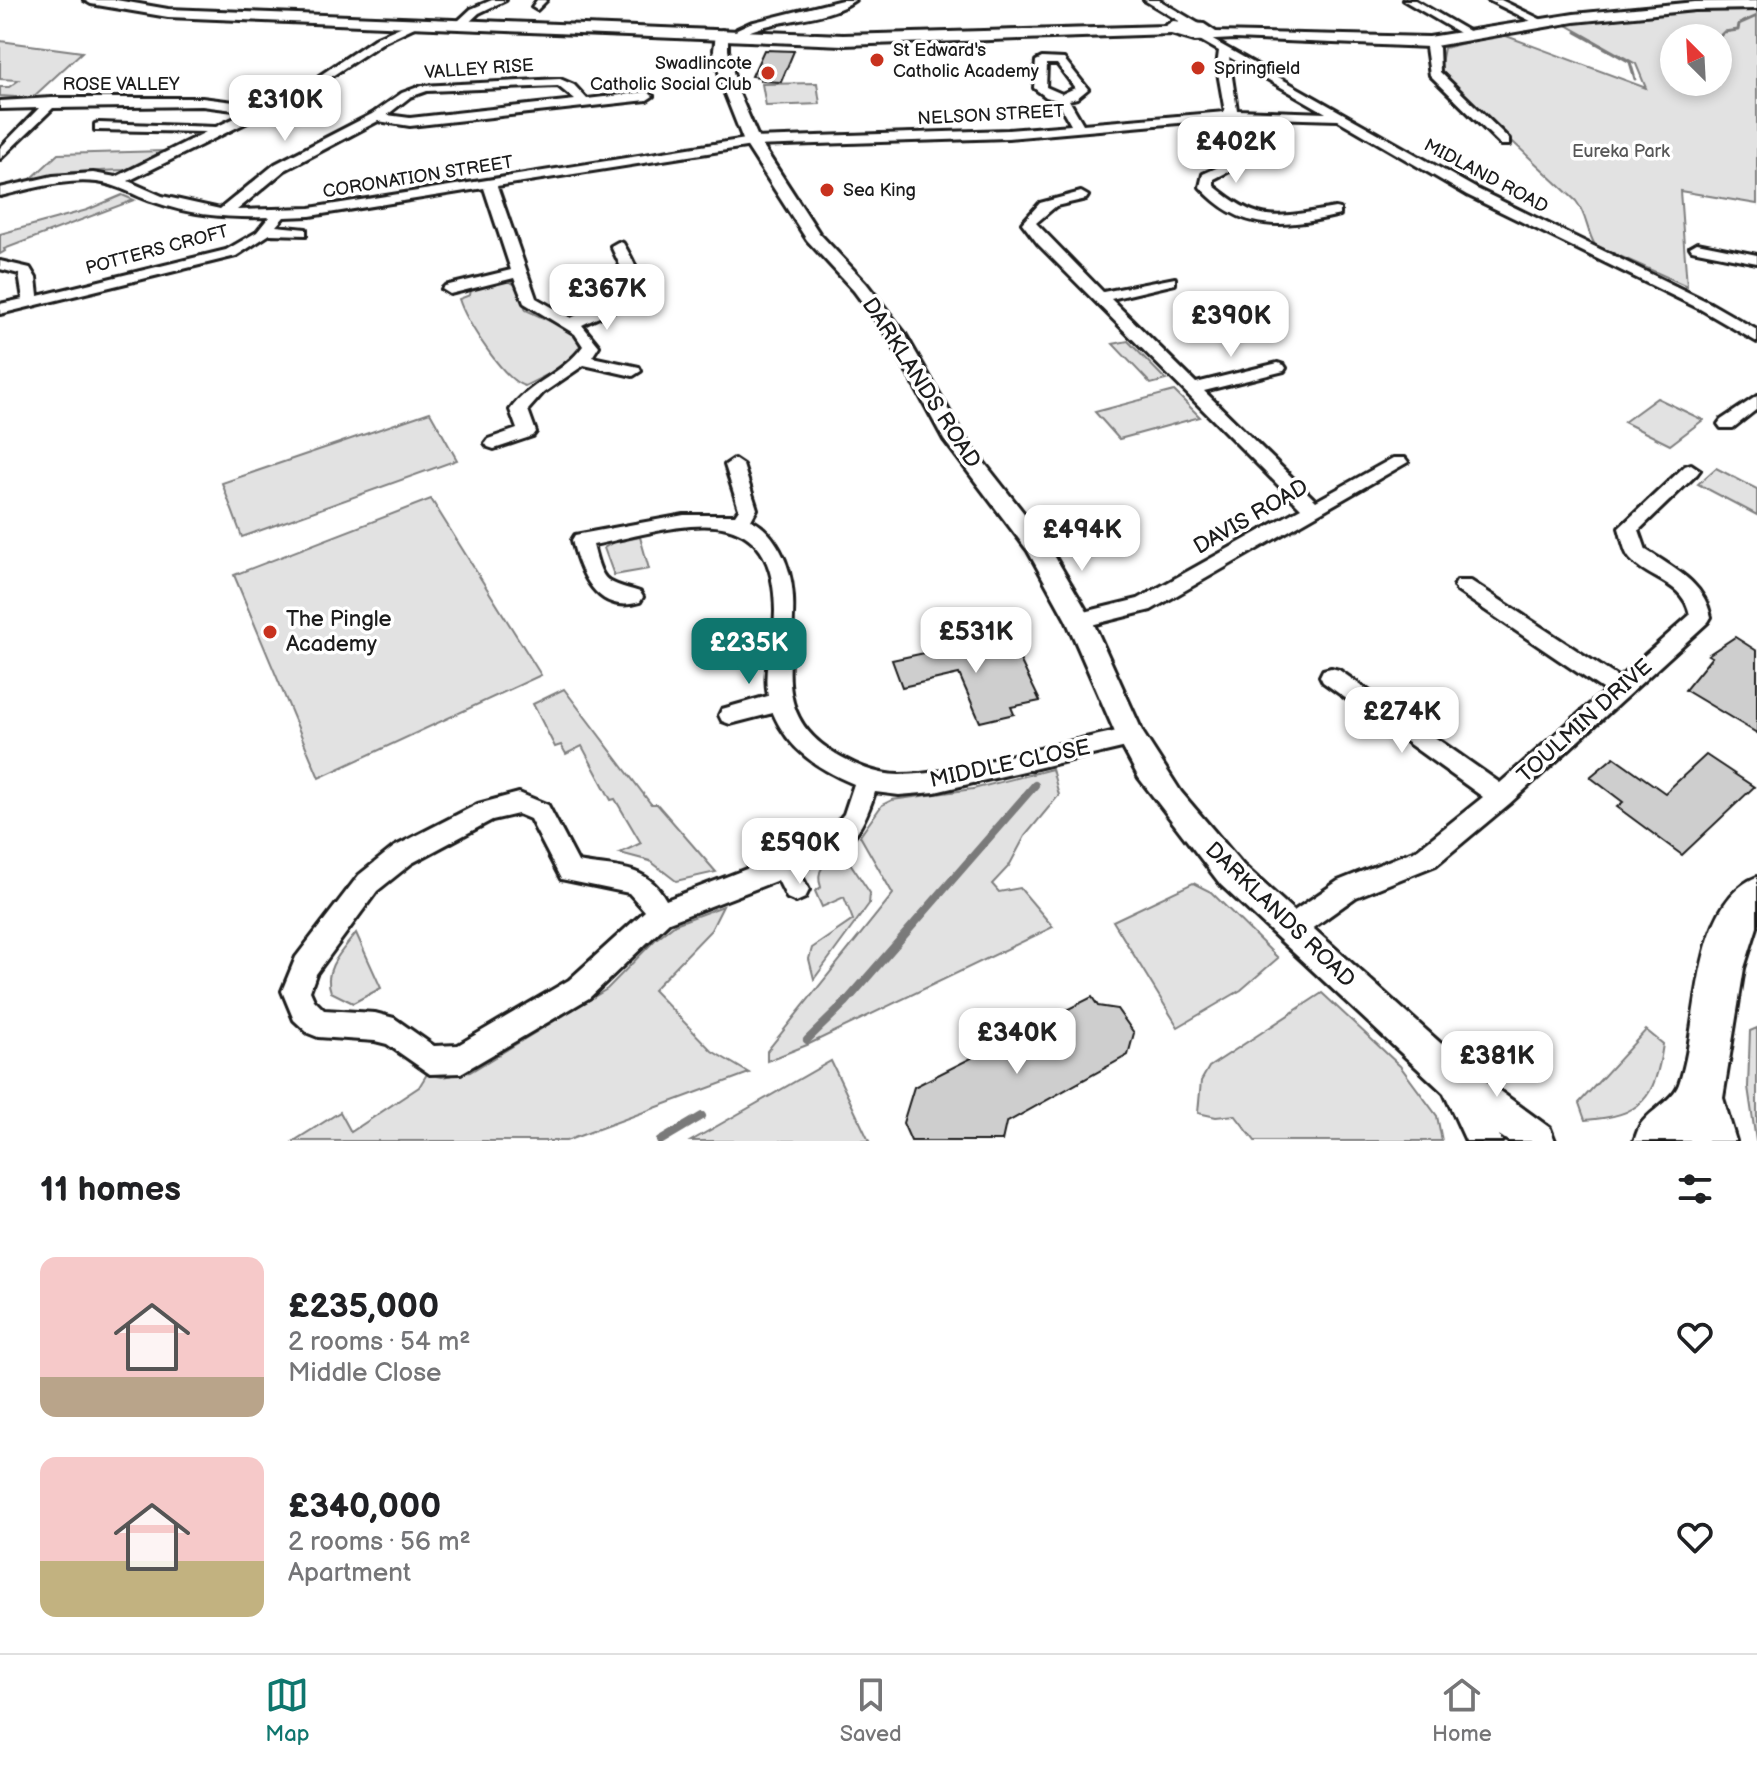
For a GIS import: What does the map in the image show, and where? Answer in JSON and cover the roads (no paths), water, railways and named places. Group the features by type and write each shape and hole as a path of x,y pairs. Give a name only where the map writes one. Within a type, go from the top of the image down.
{"main road":[{"path":"104,1 168,13 731,35 905,39 1171,23 1204,33 1429,42 1543,23 1695,6 1757,5"},
{"path":"1658,1141 1706,1120 1722,968 1741,913 1757,896"}],"street":[{"path":"461,24 475,11 501,0"},
{"path":"731,35 753,25 808,15 850,0"},
{"path":"1150,0 1171,23"},
{"path":"1408,0 1472,36"},
{"path":"1493,0 1543,23"},
{"path":"325,76 381,39 418,23"},
{"name":"MIDLAND ROAD","path":"1204,33 1224,52 1472,192 1705,306 1755,334"},
{"name":"DARKLANDS ROAD","path":"731,35 721,50 730,89 752,142 813,236 860,287 897,336 955,440 1037,546 1079,620 1149,770 1213,854 1456,1080 1537,1141"},
{"path":"1429,42 1434,48 1434,73 1505,142"},
{"path":"1224,52 1223,67 1230,114 1239,132 1243,161 1208,177 1207,187 1241,214 1261,220 1280,221 1335,212"},
{"name":"VALLEY RISE","path":"223,214 280,167 376,117 406,95 425,88 560,82 570,87 584,103"},
{"name":"VALLEY RISE","path":"376,117 410,122 647,96"},
{"path":"1062,98 1079,128"},
{"path":"0,155 52,102"},
{"name":"ROSE VALLEY","path":"0,105 202,102 242,107"},
{"path":"118,181 260,111"},
{"name":"NELSON STREET","path":"752,142 1008,134 1230,114 1341,118"},
{"path":"99,127 205,128 217,131"},
{"name":"CORONATION STREET","path":"0,192 53,180 93,177 118,181 177,205 223,214 310,212 752,142"},
{"path":"489,183 529,300 541,312 571,324 587,335 591,346 584,360 529,394 519,410 527,432 494,443"},
{"path":"1081,196 1046,203 1036,210 1029,223 1043,241 1313,509"},
{"name":"POTTERS CROFT","path":"0,309 200,263 231,253 267,230 280,213"},
{"path":"267,230 301,232"},
{"path":"1696,266 1696,241 1757,259"},
{"path":"571,324 629,296 634,290 635,283 618,246"},
{"path":"0,265 25,271 29,278 31,302"},
{"path":"450,289 521,272"},
{"path":"1101,297 1170,281"},
{"path":"584,360 633,371"},
{"path":"1193,389 1278,368"},
{"path":"1727,424 1757,401"},
{"name":"DAVIS ROAD","path":"1079,620 1144,605 1399,462"},
{"path":"633,597 613,596 597,583 589,568 582,540 706,520 740,522 748,509 734,465"},
{"name":"TOULMIN DRIVE","path":"1291,928 1347,889 1427,857 1501,797 1701,617 1701,604 1693,593 1637,554 1629,528 1691,470"},
{"name":"MIDDLE CLOSE","path":"740,522 759,534 770,548 780,573 786,609 777,674 780,702 786,720 821,757 867,781 896,785 933,783 1131,737"},
{"path":"1464,586 1619,689"},
{"path":"1331,676 1501,797"},
{"path":"730,715 780,702"},
{"path":"660,914 643,887 621,879 589,878 570,871 539,812 519,803 487,811 417,847 368,883 306,966 296,991 304,1010 318,1023 375,1027 394,1032 430,1060 461,1059 579,989 660,914 784,866 839,838 854,819 867,781"},
{"path":"784,866 796,890"},
{"name":"DARKLANDS ROAD","path":"1456,1080 1484,1141"}],"waterway":[{"path":"1732,31 1757,16"},
{"path":"1576,32 1630,62 1635,79"},
{"path":"807,1040 845,1003 1035,785"},
{"path":"660,1141 702,1116"}],"place":[{"name":"St Edward's Catholic Academy","path":"877,60"},
{"name":"Springfield","path":"1198,68"},
{"name":"Swadlincote Catholic Social Club","path":"768,73"},
{"name":"Sea King","path":"827,190"},
{"name":"The Pingle Academy","path":"270,632"}],"park label":[{"name":"Eureka Park","path":"1621,151"}]}
